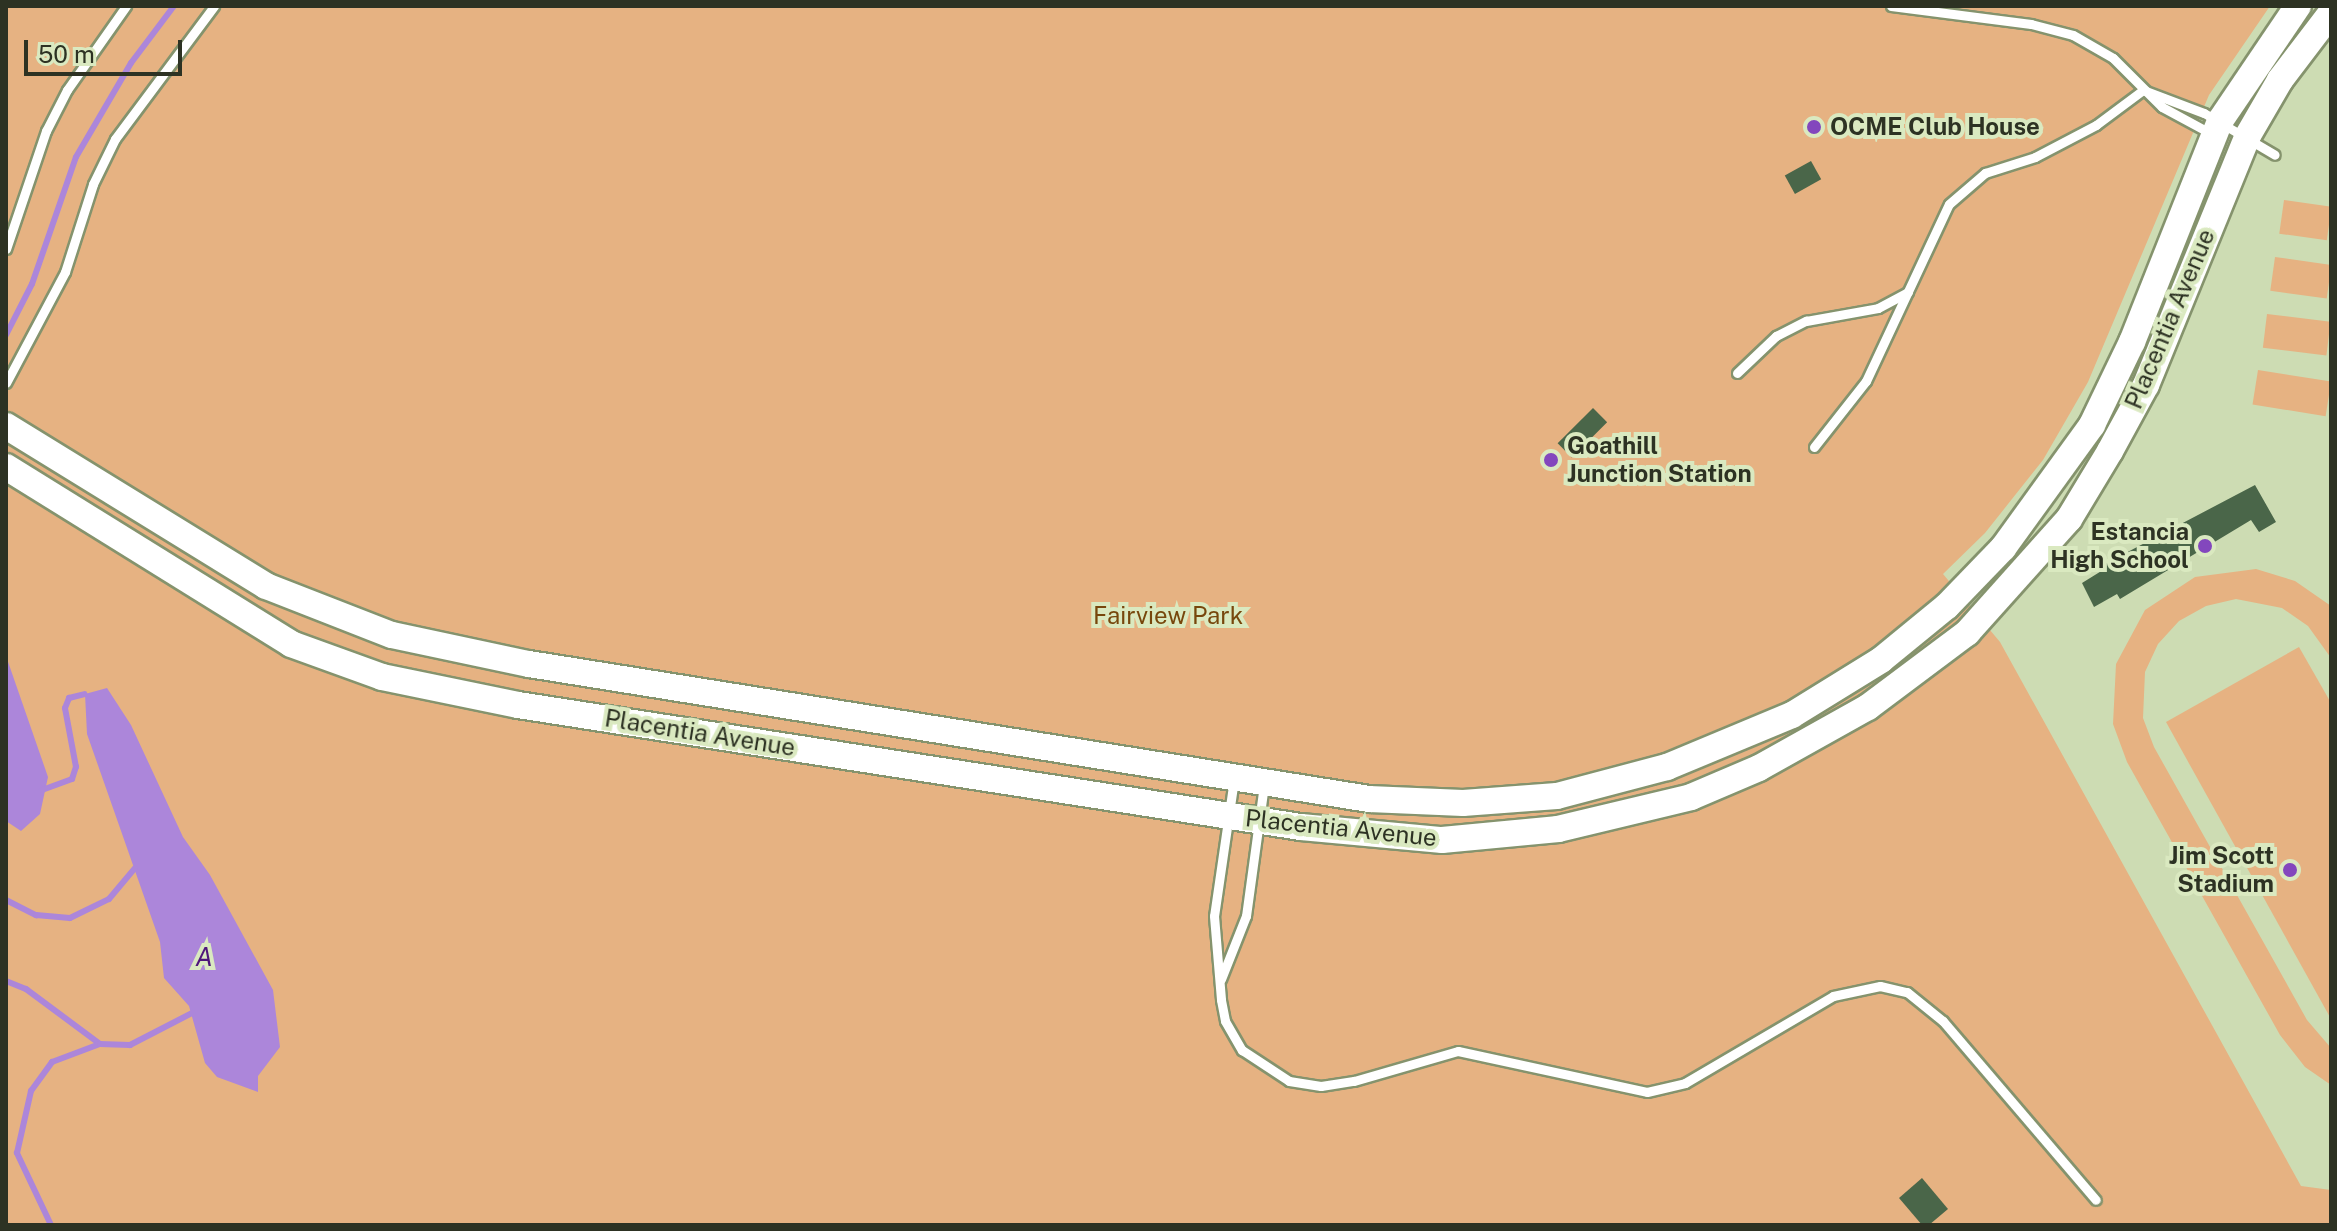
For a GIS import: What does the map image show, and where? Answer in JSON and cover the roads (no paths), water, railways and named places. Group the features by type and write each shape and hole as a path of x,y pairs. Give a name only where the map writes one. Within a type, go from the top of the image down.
{"main road":[{"name":"Placentia Avenue","path":"6,426 266,586 392,635 529,664 1264,784 1416,803 1557,796 1667,767 1792,715 1881,660 1947,606 2003,548 2077,449 2132,342 2217,128 2298,6"},
{"name":"Placentia Avenue","path":"6,467 291,644 382,677 518,705 1227,816 1442,840 1558,829 1691,797 1759,768 1868,707 1967,633 2069,519 2146,385 2247,137 2280,80 2331,13"}],"lane":[{"path":"6,249 46,131 67,90 126,6"},
{"path":"6,383 65,272 93,184 115,139 146,90 214,6"},
{"path":"1891,6 2031,24 2073,35 2113,58 2143,90 2217,128 2247,137 2275,155"},
{"path":"1814,447 1866,381 1949,204 1964,188 1985,173 2035,157 2096,125 2143,90 2168,95 2217,128"},
{"path":"1737,373 1776,336 1806,321 1878,308 1908,292"},
{"path":"1234,779 1214,916 1225,1021 1242,1050 1289,1081 1321,1086 1354,1081 1458,1051 1647,1092 1685,1083 1833,996 1880,986 1907,992 1943,1021 2096,1200"},
{"path":"1220,982 1246,916 1264,784"}],"water":[{"path":"6,656 48,777 40,814 21,831 6,821"},
{"name":"A","path":"107,688 131,725 183,837 210,875 273,990 280,1047 258,1076 258,1092 217,1077 205,1063 189,1006 164,978 160,942 87,734 85,694"}],"waterway":[{"path":"6,335 32,284 76,157 131,63 174,6"},
{"path":"42,790 72,779 76,767 65,708 69,698 85,694"},
{"path":"6,900 36,915 70,918 109,899 135,868"},
{"path":"6,981 26,989 100,1044"},
{"path":"51,1225 17,1153 31,1091 52,1062 100,1044 130,1045 192,1013"}],"place":[{"name":"OCME Club House","path":"1814,127"},
{"name":"Goathill Junction Station","path":"1551,460"},
{"name":"Estancia High School","path":"2205,546"},
{"name":"Jim Scott Stadium","path":"2290,870"}],"park label":[{"name":"Fairview Park","path":"1168,616"}]}
